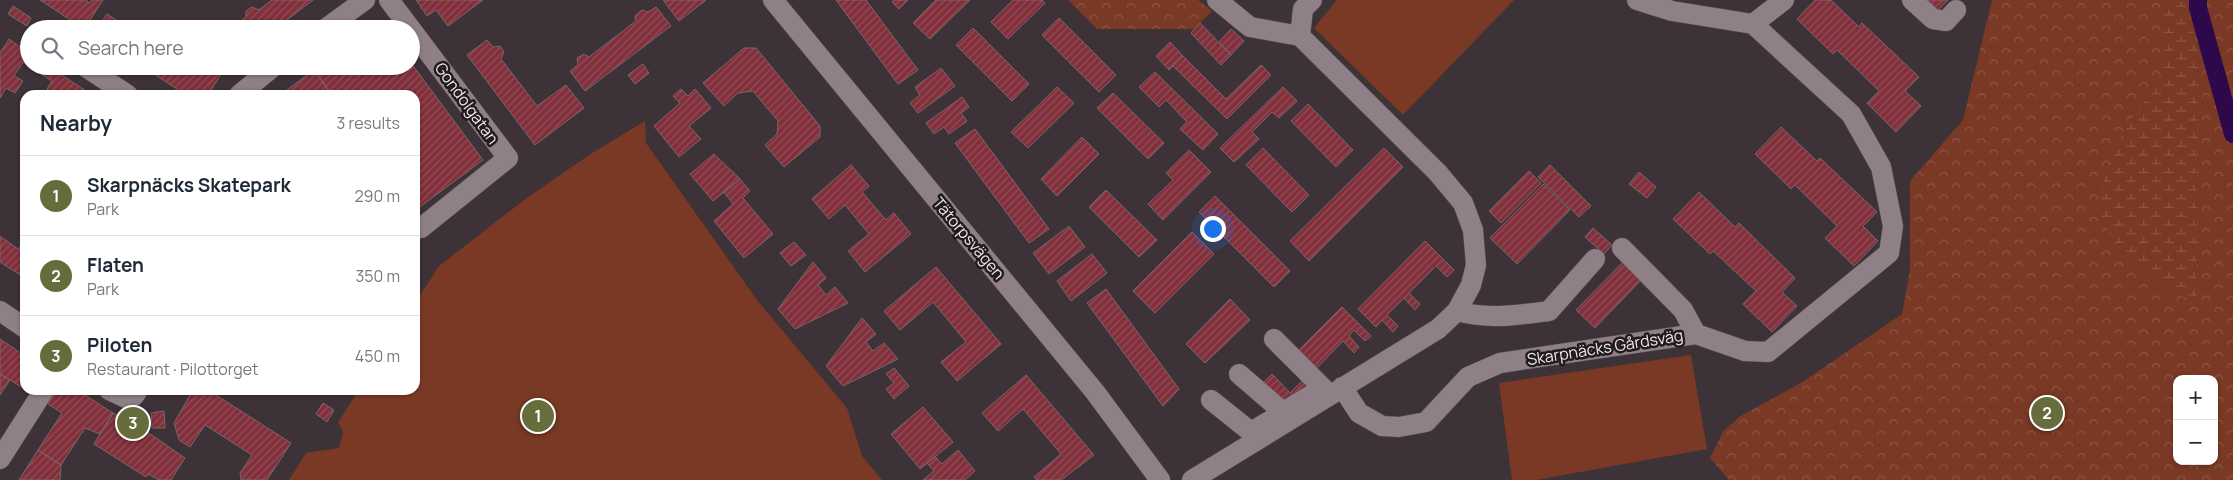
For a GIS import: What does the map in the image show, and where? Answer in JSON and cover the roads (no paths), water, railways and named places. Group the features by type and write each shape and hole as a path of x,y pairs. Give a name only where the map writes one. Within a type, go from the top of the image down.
{"street":[{"path":"337,20 364,0"},
{"name":"Gondolgatan","path":"389,0 404,20"},
{"name":"Tätorpsvägen","path":"773,0 1095,392 1160,480"},
{"path":"1192,480 1293,420 1342,387 1438,329 1457,311 1471,285 1476,265 1474,230 1463,203 1438,173 1300,36 1250,27 1217,0"},
{"path":"1300,36 1303,9 1312,0"},
{"path":"1637,0 1672,11 1753,24 1784,0"},
{"path":"1912,0 1934,19 1946,22 1956,10"},
{"name":"Skarpnäcks Gårdsväg","path":"1342,387 1359,413 1382,426 1399,427 1426,422 1468,377 1500,363 1696,334 1744,351 1768,352 1888,253 1893,226 1881,167 1851,114 1753,24"},
{"name":"Gondolgatan","path":"420,41 508,158 421,228"},
{"path":"98,75 120,90"},
{"path":"245,90 263,75"},
{"path":"1622,248 1683,310 1696,334"},
{"path":"1457,311 1475,317 1496,317 1549,311 1594,259"},
{"path":"0,311 20,325"},
{"path":"1211,400 1251,432 1323,388 1274,339"},
{"path":"1239,374 1283,412"},
{"path":"0,459 41,395"},
{"path":"120,395 128,399 135,395"}],"waterway":[{"path":"2198,0 2198,8 2233,134"}],"place":[{"name":"Flaten","path":"2047,413"},
{"name":"Skarpnäcks Skatepark","path":"538,416"},
{"name":"Piloten","path":"133,423"}]}
